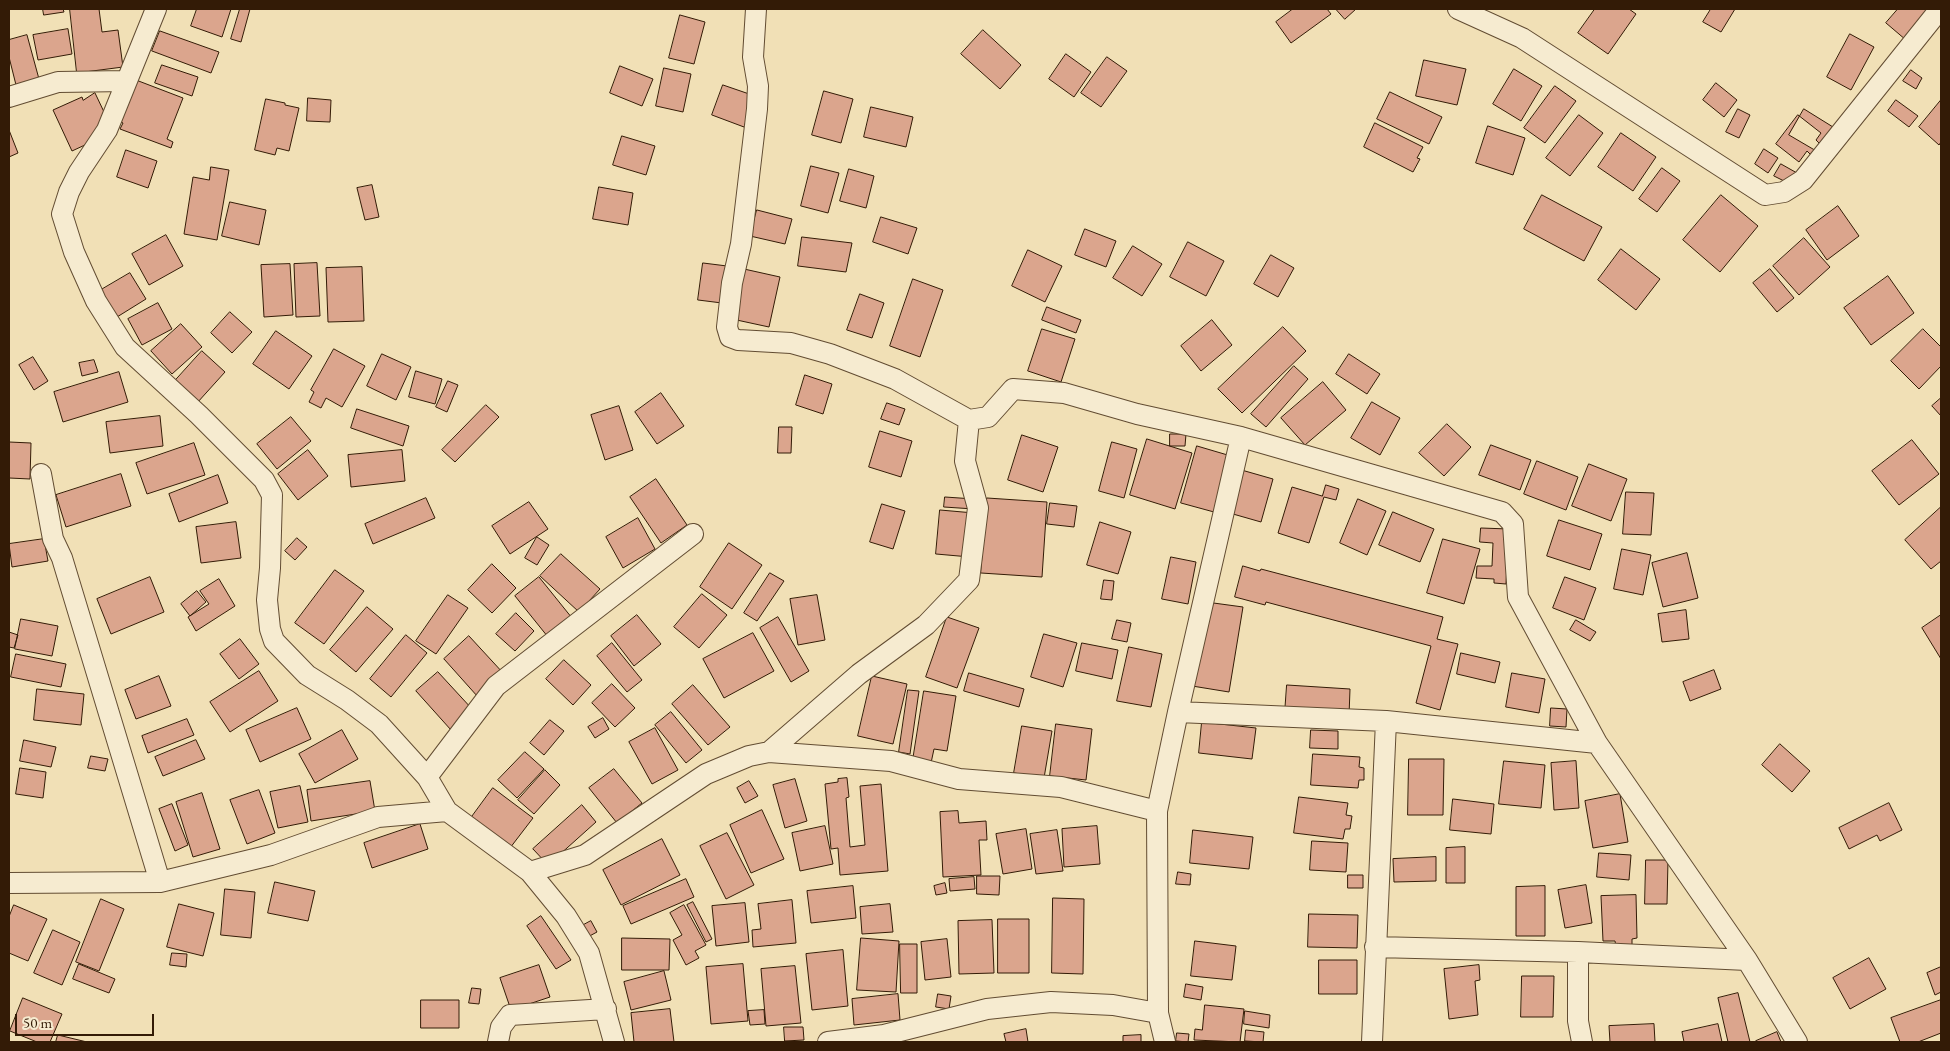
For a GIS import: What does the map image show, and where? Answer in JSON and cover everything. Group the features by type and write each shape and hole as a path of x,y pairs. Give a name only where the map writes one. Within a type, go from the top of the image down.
{"street":[{"path":"156,9 107,130 79,172 69,192 62,214 74,252 96,300 125,346 199,414 264,480 272,495 267,600 270,630 274,641 307,675 347,700 378,724 427,776 447,811 530,872 566,916 589,953 614,1042"},
{"path":"756,9 753,57 758,86 757,108 741,244 732,284 727,327 730,337 738,340 791,343 830,354 895,379 969,420 988,417 1013,389 1064,393 1137,414 1240,437 1502,512 1513,524 1518,597 1597,743 1747,960 1797,1042"},
{"path":"1458,9 1522,38 1766,195 1784,192 1803,180 1940,9"},
{"path":"9,97 58,82 126,82"},
{"path":"769,752 860,674 926,624 969,580 978,508 965,461 969,420"},
{"path":"1165,1042 1158,1013 1157,811 1240,437"},
{"path":"41,474 53,539 62,558 160,882"},
{"path":"427,776 496,686 693,534"},
{"path":"1178,712 1386,721 1597,743"},
{"path":"1372,1042 1386,721"},
{"path":"530,872 585,855 706,774 749,756 769,752 891,761 959,779 1061,787 1157,811"},
{"path":"9,883 160,882 271,854 378,817 447,811"},
{"path":"1375,948 1578,952 1747,960"},
{"path":"1578,952 1578,1021 1582,1042"},
{"path":"828,1042 884,1035 987,1009 1051,1002 1114,1005 1158,1013"},
{"path":"498,1042 501,1027 510,1015 606,1009"}],"building":[{"path":"43,9 63,9 64,12 44,15"},
{"path":"70,9 99,9 102,32 118,30 123,67 77,73"},
{"path":"197,9 231,9 222,37 191,26"},
{"path":"240,9 250,9 241,42 231,39"},
{"path":"1293,9 1327,9 1331,14 1291,43 1276,22"},
{"path":"1336,9 1356,9 1345,19"},
{"path":"1595,9 1629,9 1636,14 1608,54 1578,33"},
{"path":"1711,9 1735,9 1721,32 1703,22"},
{"path":"1898,9 1932,9 1906,40 1886,23"},
{"path":"680,15 705,22 694,64 669,58"},
{"path":"68,29 72,54 38,60 33,35"},
{"path":"983,30 1021,65 1000,89 961,54"},
{"path":"160,31 219,52 211,73 152,51"},
{"path":"1850,34 1874,47 1851,90 1827,77"},
{"path":"27,35 39,79 16,85 9,57 9,40"},
{"path":"1066,54 1091,72 1074,97 1049,79"},
{"path":"1107,57 1127,71 1101,107 1081,93"},
{"path":"1424,60 1466,69 1457,105 1416,96"},
{"path":"162,65 198,77 192,96 155,83"},
{"path":"620,66 653,79 642,106 610,93"},
{"path":"664,68 691,74 683,112 656,106"},
{"path":"1514,69 1542,86 1521,121 1493,104"},
{"path":"1911,70 1922,78 1916,89 1903,81"},
{"path":"136,80 183,98 167,139 173,142 171,148 120,129"},
{"path":"1716,83 1737,100 1724,117 1703,100"},
{"path":"723,85 755,96 744,127 712,115"},
{"path":"1555,86 1576,101 1545,143 1524,128"},
{"path":"824,91 853,99 841,143 812,135"},
{"path":"1390,92 1442,117 1429,144 1377,119"},
{"path":"95,93 105,114 102,116 106,125 100,138 72,151 53,110 82,97 83,100"},
{"path":"308,98 331,100 330,122 307,121"},
{"path":"266,99 299,108 289,151 277,148 275,155 255,150"},
{"path":"1896,100 1918,116 1909,127 1888,111"},
{"path":"1941,100 1941,142 1939,145 1919,127"},
{"path":"871,107 913,117 906,147 864,137"},
{"path":"1738,109 1750,115 1739,138 1726,132"},
{"path":"1804,109 1833,127 1818,152 1789,135"},
{"path":"1579,115 1603,133 1570,176 1546,158"},
{"path":"1798,115 1821,133 1816,140 1820,144 1811,155 1807,151 1799,162 1776,144"},
{"path":"1375,123 1423,147 1417,158 1420,159 1413,172 1364,147"},
{"path":"1488,126 1525,138 1513,175 1476,163"},
{"path":"9,130 18,153 9,157"},
{"path":"1621,133 1656,157 1633,191 1598,167"},
{"path":"622,136 655,146 646,175 613,165"},
{"path":"1764,149 1778,158 1768,173 1755,164"},
{"path":"126,150 157,161 148,188 117,177"},
{"path":"1781,164 1797,173 1790,184 1774,176"},
{"path":"811,166 839,173 828,213 801,206"},
{"path":"211,167 229,170 217,240 184,234 193,177 209,180"},
{"path":"1662,168 1680,181 1657,212 1639,199"},
{"path":"849,169 874,176 866,208 840,201"},
{"path":"372,185 379,217 365,220 357,188"},
{"path":"599,187 633,193 628,225 593,219"},
{"path":"1542,195 1602,227 1584,261 1524,229"},
{"path":"1721,195 1758,226 1720,272 1683,240"},
{"path":"230,202 266,210 259,245 222,236"},
{"path":"1838,206 1859,236 1827,260 1806,230"},
{"path":"757,210 792,219 785,244 750,236"},
{"path":"881,217 917,228 908,254 873,242"},
{"path":"1085,229 1116,241 1106,267 1075,255"},
{"path":"166,235 183,266 149,285 132,254"},
{"path":"802,237 852,243 846,272 798,266"},
{"path":"1804,238 1830,267 1799,295 1773,266"},
{"path":"1188,242 1224,261 1206,296 1170,277"},
{"path":"1133,246 1162,264 1142,296 1113,278"},
{"path":"1621,249 1660,279 1636,310 1598,280"},
{"path":"1028,250 1062,266 1045,302 1012,286"},
{"path":"1271,255 1294,268 1278,297 1254,284"},
{"path":"317,263 320,316 296,317 294,264"},
{"path":"703,263 727,266 722,303 698,300"},
{"path":"290,264 293,315 264,317 261,265"},
{"path":"362,267 364,321 328,322 326,268"},
{"path":"744,269 780,277 769,327 732,319"},
{"path":"1770,269 1794,298 1777,312 1753,283"},
{"path":"130,273 146,299 117,317 101,290"},
{"path":"1888,276 1914,313 1871,345 1844,308"},
{"path":"913,279 943,290 920,357 890,346"},
{"path":"860,294 884,303 872,338 847,330"},
{"path":"158,303 172,329 142,345 128,319"},
{"path":"1047,307 1081,320 1076,333 1042,320"},
{"path":"230,312 252,332 232,353 211,333"},
{"path":"1212,320 1232,345 1201,371 1181,346"},
{"path":"181,324 202,347 172,374 151,351"},
{"path":"1283,327 1306,351 1242,413 1218,389"},
{"path":"1042,329 1075,339 1061,382 1028,371"},
{"path":"1923,329 1941,347 1941,366 1919,389 1891,361"},
{"path":"276,331 312,356 289,389 253,364"},
{"path":"334,349 365,366 342,407 326,398 321,408 309,402 314,392 311,390"},
{"path":"202,351 225,372 197,403 174,382"},
{"path":"382,354 411,367 396,400 367,386"},
{"path":"1349,354 1380,374 1367,394 1336,374"},
{"path":"33,357 48,381 34,390 19,365"},
{"path":"94,360 98,372 82,376 79,363"},
{"path":"1294,366 1308,379 1266,427 1251,414"},
{"path":"416,371 442,379 435,404 409,397"},
{"path":"119,372 128,402 63,422 54,392"},
{"path":"805,375 832,384 823,414 796,405"},
{"path":"448,381 458,385 447,412 436,407"},
{"path":"1323,382 1346,410 1305,445 1281,418"},
{"path":"661,393 684,426 657,444 635,412"},
{"path":"1941,398 1941,416 1932,406"},
{"path":"1372,402 1400,418 1380,455 1351,438"},
{"path":"887,403 905,409 899,425 881,419"},
{"path":"486,405 499,417 455,462 442,450"},
{"path":"619,406 633,450 605,460 591,415"},
{"path":"357,409 409,426 403,446 351,428"},
{"path":"160,416 163,446 110,453 106,422"},
{"path":"291,417 311,441 277,469 257,444"},
{"path":"1447,424 1471,447 1444,476 1419,453"},
{"path":"779,427 792,427 791,453 778,453"},
{"path":"880,431 912,441 901,477 869,467"},
{"path":"1170,434 1186,434 1185,446 1170,446"},
{"path":"1022,435 1058,447 1043,492 1008,480"},
{"path":"1147,439 1192,453 1175,509 1130,495"},
{"path":"1912,440 1939,474 1899,505 1872,471"},
{"path":"9,442 31,443 30,479 9,478"},
{"path":"1112,442 1137,449 1124,498 1099,491"},
{"path":"194,443 205,475 147,494 136,463"},
{"path":"1491,445 1531,460 1520,490 1479,475"},
{"path":"1197,446 1231,456 1214,512 1181,503"},
{"path":"308,450 328,476 298,500 278,474"},
{"path":"402,450 405,481 351,487 348,455"},
{"path":"1537,461 1578,477 1566,510 1524,494"},
{"path":"1589,464 1627,479 1611,521 1572,506"},
{"path":"1238,469 1273,479 1261,522 1226,512"},
{"path":"121,474 131,506 66,527 56,495"},
{"path":"218,475 228,503 179,522 169,494"},
{"path":"656,479 687,525 661,543 630,497"},
{"path":"1326,485 1339,489 1336,500 1324,497 1309,543 1278,533 1292,487 1322,496"},
{"path":"1626,492 1654,493 1651,535 1623,534"},
{"path":"945,497 974,499 974,509 944,507"},
{"path":"426,498 435,518 373,544 365,524"},
{"path":"987,498 1047,502 1042,577 981,573"},
{"path":"1358,499 1386,511 1367,555 1340,543"},
{"path":"529,502 548,529 510,554 492,526"},
{"path":"1050,503 1077,506 1074,527 1047,524"},
{"path":"882,504 905,511 893,549 870,542"},
{"path":"1941,507 1941,561 1931,569 1905,540"},
{"path":"940,510 974,513 970,557 936,554"},
{"path":"1393,512 1434,529 1420,562 1379,545"},
{"path":"638,518 655,549 623,568 606,537"},
{"path":"1559,520 1602,534 1590,570 1547,556"},
{"path":"236,522 241,558 201,563 196,527"},
{"path":"1100,522 1131,532 1118,574 1087,565"},
{"path":"1481,528 1509,529 1506,584 1494,583 1494,579 1476,578 1477,566 1492,566 1493,543 1480,542"},
{"path":"537,537 549,545 537,565 525,558"},
{"path":"297,538 307,547 295,560 285,551"},
{"path":"44,539 48,561 12,567 9,544"},
{"path":"1443,539 1480,549 1464,604 1427,593"},
{"path":"729,543 762,565 732,609 700,587"},
{"path":"1622,549 1651,555 1643,595 1614,589"},
{"path":"1687,553 1698,598 1663,607 1652,563"},
{"path":"561,554 600,589 579,612 540,576"},
{"path":"1171,557 1196,562 1188,604 1162,599"},
{"path":"492,564 516,588 492,613 468,590"},
{"path":"1243,566 1260,571 1261,569 1443,617 1437,639 1458,644 1440,710 1416,703 1431,646 1266,602 1265,605 1235,597"},
{"path":"335,570 364,591 324,644 295,623"},
{"path":"770,573 784,581 757,621 744,613"},
{"path":"150,577 164,612 111,634 97,599"},
{"path":"539,577 572,618 548,637 515,596"},
{"path":"1565,577 1596,588 1584,620 1553,608"},
{"path":"219,579 235,606 196,631 188,617 209,604 200,591"},
{"path":"1104,580 1114,581 1112,600 1101,599"},
{"path":"197,591 206,602 190,616 181,604"},
{"path":"702,594 727,615 699,648 674,627"},
{"path":"448,595 468,608 436,654 416,641"},
{"path":"817,595 825,640 798,645 790,599"},
{"path":"1206,602 1243,607 1229,692 1192,686"},
{"path":"367,607 393,629 356,672 330,650"},
{"path":"1686,610 1689,639 1662,642 1658,614"},
{"path":"516,613 534,631 515,651 496,634"},
{"path":"637,615 661,644 634,666 611,636"},
{"path":"1941,615 1941,659 1922,628"},
{"path":"778,617 809,671 791,682 760,628"},
{"path":"947,617 979,628 957,688 926,677"},
{"path":"21,619 58,626 52,656 15,649"},
{"path":"1117,620 1131,623 1127,642 1112,639"},
{"path":"1576,620 1596,632 1590,641 1570,630"},
{"path":"9,632 18,635 14,648 9,647"},
{"path":"753,633 774,671 724,698 703,659"},
{"path":"1044,634 1077,643 1063,687 1031,677"},
{"path":"406,635 427,653 391,697 370,679"},
{"path":"469,636 504,674 478,697 444,659"},
{"path":"240,639 259,664 239,679 220,654"},
{"path":"612,643 642,680 627,692 597,656"},
{"path":"1082,643 1118,650 1112,679 1076,671"},
{"path":"1129,647 1162,654 1151,707 1117,701"},
{"path":"1461,653 1500,662 1495,683 1457,674"},
{"path":"16,654 66,664 61,687 11,677"},
{"path":"564,660 591,685 573,705 546,679"},
{"path":"1714,670 1721,689 1690,701 1683,682"},
{"path":"259,671 278,701 230,732 210,702"},
{"path":"438,672 473,710 451,730 416,691"},
{"path":"969,673 1024,689 1019,707 964,691"},
{"path":"1512,673 1545,679 1539,713 1506,707"},
{"path":"159,676 171,706 136,719 125,690"},
{"path":"872,676 907,684 893,744 858,736"},
{"path":"612,684 635,708 615,727 592,703"},
{"path":"693,685 730,727 708,745 672,704"},
{"path":"1287,685 1350,689 1349,716 1285,713"},
{"path":"37,689 84,694 81,725 34,720"},
{"path":"908,690 919,691 910,754 899,752"},
{"path":"924,691 956,696 947,751 934,749 931,763 913,760"},
{"path":"297,708 311,739 260,762 246,730"},
{"path":"1551,708 1567,709 1566,727 1550,726"},
{"path":"671,712 702,750 686,763 655,725"},
{"path":"603,718 609,729 595,738 588,727"},
{"path":"187,719 194,735 148,753 142,736"},
{"path":"550,720 564,731 544,755 530,743"},
{"path":"1202,722 1256,728 1252,759 1199,753"},
{"path":"1056,724 1092,729 1086,780 1050,776"},
{"path":"1022,726 1052,731 1044,778 1014,773"},
{"path":"655,728 678,770 652,784 629,742"},
{"path":"342,730 358,759 315,783 299,754"},
{"path":"1311,730 1338,731 1338,749 1310,748"},
{"path":"24,740 56,747 51,767 20,761"},
{"path":"196,740 205,759 163,776 155,757"},
{"path":"1780,744 1810,771 1792,792 1762,765"},
{"path":"525,752 544,769 517,798 498,780"},
{"path":"1313,754 1360,757 1359,767 1364,768 1364,780 1359,780 1358,788 1311,785"},
{"path":"91,756 108,759 105,771 88,768"},
{"path":"1409,759 1444,759 1443,815 1408,815"},
{"path":"1504,761 1545,765 1541,808 1499,804"},
{"path":"1576,761 1579,808 1554,810 1551,763"},
{"path":"20,768 46,772 43,798 16,794"},
{"path":"614,769 642,803 617,823 589,788"},
{"path":"545,770 560,785 534,814 518,800"},
{"path":"847,778 849,797 846,798 850,847 865,845 860,786 881,784 888,871 840,875 838,848 831,849 825,784"},
{"path":"795,779 807,821 785,828 773,785"},
{"path":"370,781 375,811 311,821 307,790"},
{"path":"749,781 758,796 745,803 737,788"},
{"path":"300,786 308,822 278,828 270,792"},
{"path":"493,788 533,818 510,848 471,818"},
{"path":"259,790 275,833 247,844 230,800"},
{"path":"202,793 220,849 193,857 176,802"},
{"path":"1620,794 1628,842 1593,848 1585,801"},
{"path":"1299,797 1348,803 1346,815 1352,816 1350,829 1345,829 1343,839 1294,833"},
{"path":"1453,799 1494,804 1491,834 1450,830"},
{"path":"1889,803 1902,830 1880,841 1877,835 1849,849 1839,828"},
{"path":"172,804 188,845 175,851 159,809"},
{"path":"582,805 596,822 548,865 533,849"},
{"path":"762,810 784,859 751,873 730,825"},
{"path":"958,811 959,823 986,821 987,840 979,840 981,875 943,877 940,812"},
{"path":"420,824 428,849 372,868 364,843"},
{"path":"825,826 833,864 800,871 792,833"},
{"path":"1097,826 1100,864 1064,867 1062,829"},
{"path":"1026,829 1032,869 1003,874 996,834"},
{"path":"1057,830 1063,871 1036,874 1030,834"},
{"path":"1193,830 1253,837 1249,869 1190,863"},
{"path":"727,833 754,885 726,899 700,846"},
{"path":"662,839 680,875 621,905 603,870"},
{"path":"1312,841 1348,843 1346,872 1310,870"},
{"path":"1465,847 1465,883 1446,883 1446,848"},
{"path":"1599,853 1631,855 1629,880 1597,877"},
{"path":"1436,857 1436,881 1394,882 1393,859"},
{"path":"1646,860 1668,860 1667,904 1645,904"},
{"path":"1178,872 1191,874 1190,885 1176,884"},
{"path":"1348,875 1363,875 1363,888 1348,888"},
{"path":"977,876 1000,876 999,895 977,894"},
{"path":"974,877 975,889 950,891 949,879"},
{"path":"686,879 694,897 631,924 623,906"},
{"path":"275,882 315,891 308,921 268,913"},
{"path":"945,883 947,893 936,895 934,886"},
{"path":"1586,885 1592,923 1565,928 1558,890"},
{"path":"853,886 856,918 811,923 807,891"},
{"path":"1545,886 1545,936 1516,936 1516,887"},
{"path":"225,889 255,892 251,938 221,935"},
{"path":"1636,895 1637,938 1632,939 1632,947 1616,947 1615,941 1603,941 1601,896"},
{"path":"1053,898 1084,899 1083,974 1052,973"},
{"path":"101,899 124,909 99,971 76,962"},
{"path":"792,900 796,943 753,947 752,930 761,929 758,904"},
{"path":"693,902 712,939 706,942 687,905"},
{"path":"745,903 749,942 716,946 712,906"},
{"path":"179,904 214,913 203,956 167,947"},
{"path":"890,904 893,932 862,934 860,907"},
{"path":"14,905 47,919 28,961 9,953 9,917"},
{"path":"684,905 706,945 695,951 699,958 686,965 673,940 682,935 670,913"},
{"path":"1309,914 1358,915 1357,948 1308,947"},
{"path":"541,916 571,960 556,969 527,926"},
{"path":"998,919 1029,919 1029,973 998,973"},
{"path":"992,920 994,973 959,974 958,921"},
{"path":"591,921 597,932 584,939 578,928"},
{"path":"53,930 80,942 62,985 34,973"},
{"path":"622,938 670,939 669,970 622,970"},
{"path":"861,938 899,941 896,992 857,990"},
{"path":"947,939 951,977 925,980 921,942"},
{"path":"1195,941 1236,946 1232,980 1191,976"},
{"path":"900,944 917,944 917,993 901,993"},
{"path":"843,950 848,1006 812,1010 806,954"},
{"path":"172,953 187,954 186,967 170,965"},
{"path":"1869,958 1886,989 1850,1009 1833,978"},
{"path":"1319,960 1357,960 1357,994 1319,994"},
{"path":"79,964 115,979 109,993 73,979"},
{"path":"743,964 748,1021 711,1024 706,967"},
{"path":"539,965 550,997 511,1010 500,978"},
{"path":"1479,965 1480,980 1475,981 1478,1015 1449,1019 1444,969"},
{"path":"795,966 801,1023 766,1026 761,969"},
{"path":"1941,967 1941,992 1935,995 1927,973"},
{"path":"664,971 671,1000 631,1010 624,982"},
{"path":"1522,976 1554,976 1553,1017 1521,1017"},
{"path":"1186,984 1203,987 1201,1000 1184,997"},
{"path":"472,988 481,989 479,1004 469,1003"},
{"path":"1738,993 1750,1042 1728,1042 1718,998"},
{"path":"898,994 900,1020 854,1025 852,999"},
{"path":"938,994 951,996 949,1009 936,1007"},
{"path":"23,998 62,1014 50,1042 37,1042 10,1031"},
{"path":"421,1000 459,1000 459,1028 421,1028"},
{"path":"1941,1000 1941,1033 1918,1042 1900,1042 1891,1018"},
{"path":"1205,1005 1244,1009 1240,1042 1194,1040 1195,1029 1202,1030"},
{"path":"670,1009 674,1042 634,1042 631,1013"},
{"path":"764,1010 765,1024 750,1025 748,1011"},
{"path":"1245,1011 1270,1015 1269,1028 1244,1024"},
{"path":"1654,1024 1655,1042 1610,1042 1609,1026"},
{"path":"1718,1024 1722,1042 1684,1042 1682,1032"},
{"path":"784,1027 803,1027 804,1040 785,1041"},
{"path":"1026,1029 1028,1042 1006,1042 1004,1034"},
{"path":"1246,1030 1264,1032 1263,1042 1245,1041"},
{"path":"1777,1032 1781,1042 1756,1041"},
{"path":"1177,1033 1189,1034 1188,1042 1176,1041"},
{"path":"58,1035 87,1042 56,1042"},
{"path":"1141,1035 1141,1042 1123,1042 1123,1036"}]}
